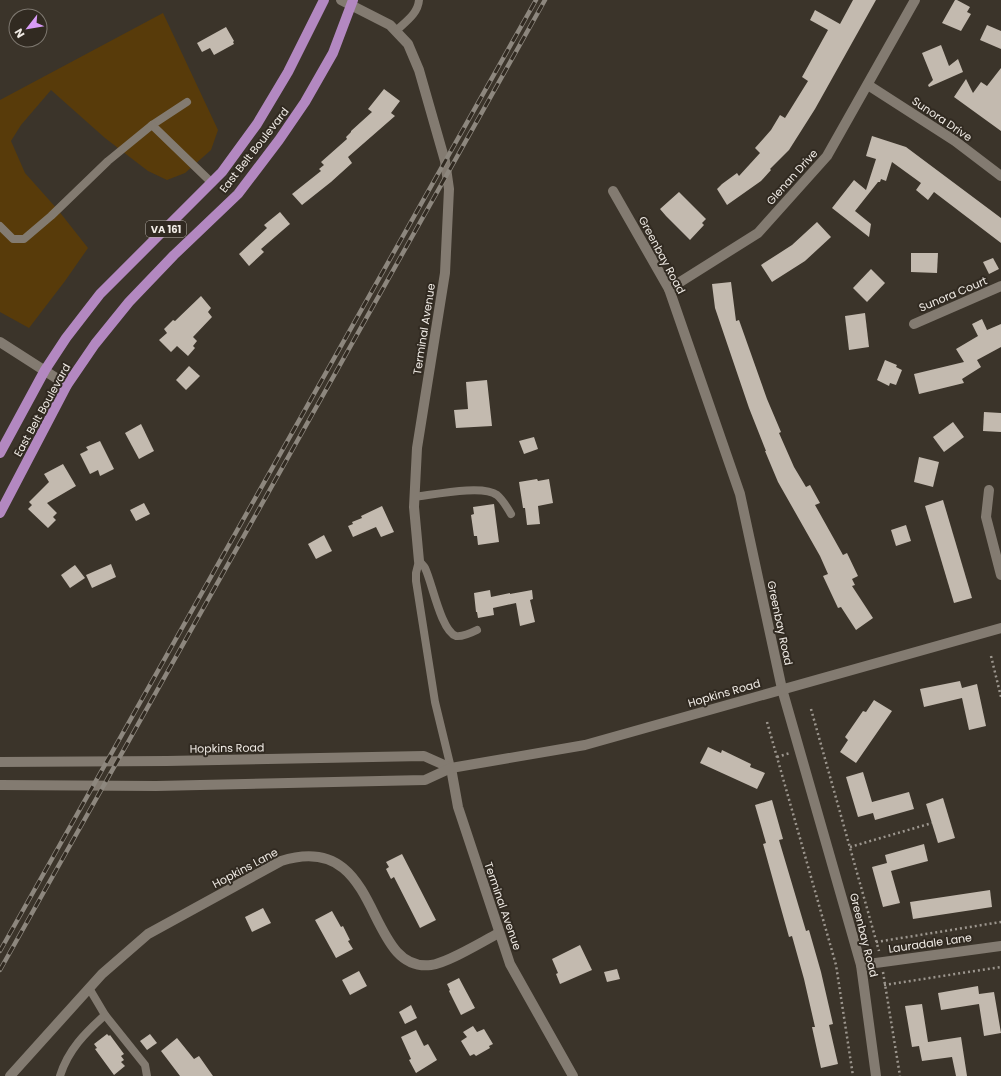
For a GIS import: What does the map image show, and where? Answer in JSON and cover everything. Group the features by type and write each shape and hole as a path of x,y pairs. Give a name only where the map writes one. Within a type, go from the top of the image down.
{"main road":[{"name":"East Belt Boulevard","path":"0,453 45,370 66,338 100,294 212,183 222,172 257,124 288,72 324,0"},
{"name":"East Belt Boulevard","path":"0,513 68,385 95,344 129,302 174,255 238,194 279,140 305,102 333,53 352,3"}],"street":[{"name":"Terminal Avenue","path":"340,0 352,3 390,25 408,44 419,70 445,161 449,189 445,273 418,448 414,497 419,561"},
{"name":"Glenan Drive","path":"669,289 758,233 827,156 915,0"},
{"name":"Sunora Drive","path":"868,85 955,141 1001,176"},
{"name":"Greenbay Road","path":"613,191 669,289 740,494 782,689 861,965 876,1076"},
{"name":"Sunora Court","path":"914,324 1001,286"},
{"path":"0,342 68,385"},
{"path":"989,490 986,518 1001,575"},
{"name":"Hopkins Road","path":"0,785 156,786 425,780 451,768 586,745 1001,628"},
{"name":"Hopkins Road","path":"0,762 167,761 424,756 451,768"},
{"name":"Terminal Avenue","path":"451,768 458,807 510,964 572,1076"},
{"name":"Hopkins Lane","path":"10,1076 102,974 148,934 281,861 294,857 305,855 323,857 334,860 347,870 359,885 392,946 405,960 418,965 431,965 443,962 499,933"},
{"name":"Lauradale Lane","path":"861,965 1001,946"}],"lane":[{"path":"396,31 414,14 418,7 419,0"},
{"path":"0,226 13,238 24,239 51,216 108,161 152,125 187,102"},
{"path":"152,125 212,183"},
{"path":"414,497 462,490 478,490 495,493 503,501 511,514"},
{"path":"419,561 426,569 436,601 449,631 456,636 466,635 477,630"},
{"name":"Terminal Avenue","path":"419,561 416,581 435,702 451,768"},
{"path":"89,988 105,1015 145,1065 147,1076"},
{"path":"60,1076 67,1058 78,1041 105,1015"}],"path":[{"path":"991,656 1001,697"},
{"path":"810,709 880,956"},
{"path":"767,722 836,965 853,1076"},
{"path":"777,757 790,753"},
{"path":"850,847 932,823"},
{"path":"876,942 1001,922"},
{"path":"884,985 1001,967"},
{"path":"882,970 900,1076"}],"shaded area":[{"path":"163,13 218,130 211,150 185,173 167,180 148,171 105,138 51,90 21,125 11,141 25,173 58,210 88,248 29,328 0,312 0,100"}],"building":[{"path":"853,0 876,0 815,109 789,150 770,169 771,170 761,181 727,205 717,189 737,173 739,176 760,153 755,148 771,130 780,115 785,118 808,81 802,77 828,30 810,20 815,10 840,24"},
{"path":"955,0 970,7 967,12 971,14 961,31 942,23"},
{"path":"987,25 1001,31 1001,49 980,40"},
{"path":"226,27 234,41 234,44 214,55 210,48 202,52 197,43"},
{"path":"941,45 949,66 958,59 963,72 929,87 928,85 933,80 922,53"},
{"path":"1001,68 1001,131 954,97 966,79 973,93 981,82 987,86"},
{"path":"384,89 400,101 391,113 395,116 348,157 352,163 302,205 292,194 321,171 319,169 324,165 321,162 347,139 346,137 351,131 372,112 368,109"},
{"path":"872,136 906,147 1001,218 1001,243 934,192 928,200 916,190 921,183 892,162 886,181 881,179 855,211 871,224 869,237 832,208 854,180 866,190 876,159 866,156"},
{"path":"679,192 706,219 702,223 704,225 690,240 660,209"},
{"path":"280,212 290,224 261,249 264,252 249,266 239,254 267,228 264,225"},
{"path":"817,222 831,237 805,261 772,282 761,265 792,245"},
{"path":"911,253 938,253 937,273 911,272"},
{"path":"993,258 999,269 989,274 983,262"},
{"path":"871,269 885,283 867,302 853,288"},
{"path":"731,282 736,321 739,320 767,399 781,432 779,433 794,467 806,487 810,485 820,503 815,505 843,555 847,553 858,576 852,579 855,585 852,586 873,618 856,630 841,607 838,608 823,576 828,574 820,556 778,482 749,408 715,308 712,284"},
{"path":"201,296 211,308 208,312 212,317 193,337 197,341 193,346 195,348 188,356 177,346 171,352 159,340 167,333 164,329 173,320 175,321"},
{"path":"865,313 869,347 849,350 845,316"},
{"path":"982,319 987,330 1001,324 1001,347 977,360 981,367 962,379 964,383 919,394 914,374 964,362 956,349 978,336 972,324"},
{"path":"885,360 897,365 896,367 902,370 896,385 890,383 889,386 877,380"},
{"path":"189,366 200,376 186,390 176,380"},
{"path":"487,380 492,426 456,428 454,410 468,409 466,382"},
{"path":"984,412 1001,413 1001,432 983,431"},
{"path":"953,422 964,437 944,452 933,437"},
{"path":"141,424 154,451 139,459 125,433"},
{"path":"534,437 538,449 524,454 519,441"},
{"path":"100,441 114,469 100,476 98,470 90,474 80,454 88,450 86,447"},
{"path":"919,457 939,462 933,487 914,482"},
{"path":"63,464 76,486 47,503 57,513 53,517 56,520 48,528 28,509 32,505 29,502 49,482 44,474"},
{"path":"537,479 538,481 549,479 553,503 538,506 540,524 527,525 519,482"},
{"path":"943,500 972,598 954,603 925,506"},
{"path":"144,503 150,514 136,521 130,510"},
{"path":"494,504 499,542 478,545 477,536 474,536 471,515 474,514 473,507"},
{"path":"382,506 394,532 381,537 376,527 353,537 348,526 353,524 352,522 362,518 361,516"},
{"path":"906,525 911,541 896,546 891,530"},
{"path":"324,535 332,551 316,559 308,544"},
{"path":"111,564 116,577 92,588 86,575"},
{"path":"75,565 85,578 70,588 61,575"},
{"path":"490,590 491,597 532,590 533,599 530,600 535,622 520,626 516,603 493,608 494,615 478,618 474,593"},
{"path":"960,681 962,688 977,684 986,726 969,730 962,698 924,707 920,689"},
{"path":"874,700 892,711 856,763 840,752 848,740 845,737 863,711 866,712"},
{"path":"708,747 721,753 722,750 751,764 750,767 765,773 757,789 700,763"},
{"path":"863,772 872,802 909,792 914,809 875,820 873,813 858,817 846,777"},
{"path":"943,798 955,838 938,843 926,804"},
{"path":"772,800 783,839 779,840 806,931 809,930 821,972 833,1024 829,1025 838,1064 821,1068 812,1027 815,1027 804,979 792,936 789,937 778,898 763,844 766,843 755,805"},
{"path":"924,844 928,861 891,871 900,903 883,907 872,867 887,863 885,855"},
{"path":"402,854 436,920 420,928 394,877 391,879 386,869 389,867 386,862"},
{"path":"990,890 992,907 913,919 910,902"},
{"path":"263,908 271,923 252,932 245,917"},
{"path":"332,911 341,927 343,926 350,940 348,941 353,949 336,958 315,920"},
{"path":"580,945 592,970 560,984 556,974 558,973 552,959"},
{"path":"617,969 620,979 607,982 604,972"},
{"path":"359,971 367,986 350,995 342,980"},
{"path":"459,978 475,1008 461,1015 447,984"},
{"path":"978,986 979,994 994,992 1001,1033 984,1036 979,1004 941,1010 938,993"},
{"path":"922,1004 928,1042 961,1037 967,1076 956,1076 952,1057 922,1061 919,1046 912,1047 905,1006"},
{"path":"411,1005 417,1018 405,1024 399,1012"},
{"path":"473,1026 477,1032 484,1029 493,1044 489,1046 490,1048 476,1056 474,1054 470,1056 461,1041 467,1037 463,1032"},
{"path":"416,1030 424,1046 428,1044 437,1060 416,1073 409,1060 411,1059 401,1037"},
{"path":"107,1034 109,1036 110,1035 124,1054 121,1056 124,1060 121,1062 125,1066 114,1075 95,1049 97,1048 94,1044"},
{"path":"150,1034 157,1043 147,1050 140,1041"},
{"path":"177,1038 194,1059 199,1056 213,1076 180,1076 161,1051"}],"railway":[{"path":"0,951 536,0"},
{"path":"0,970 545,0"}]}
